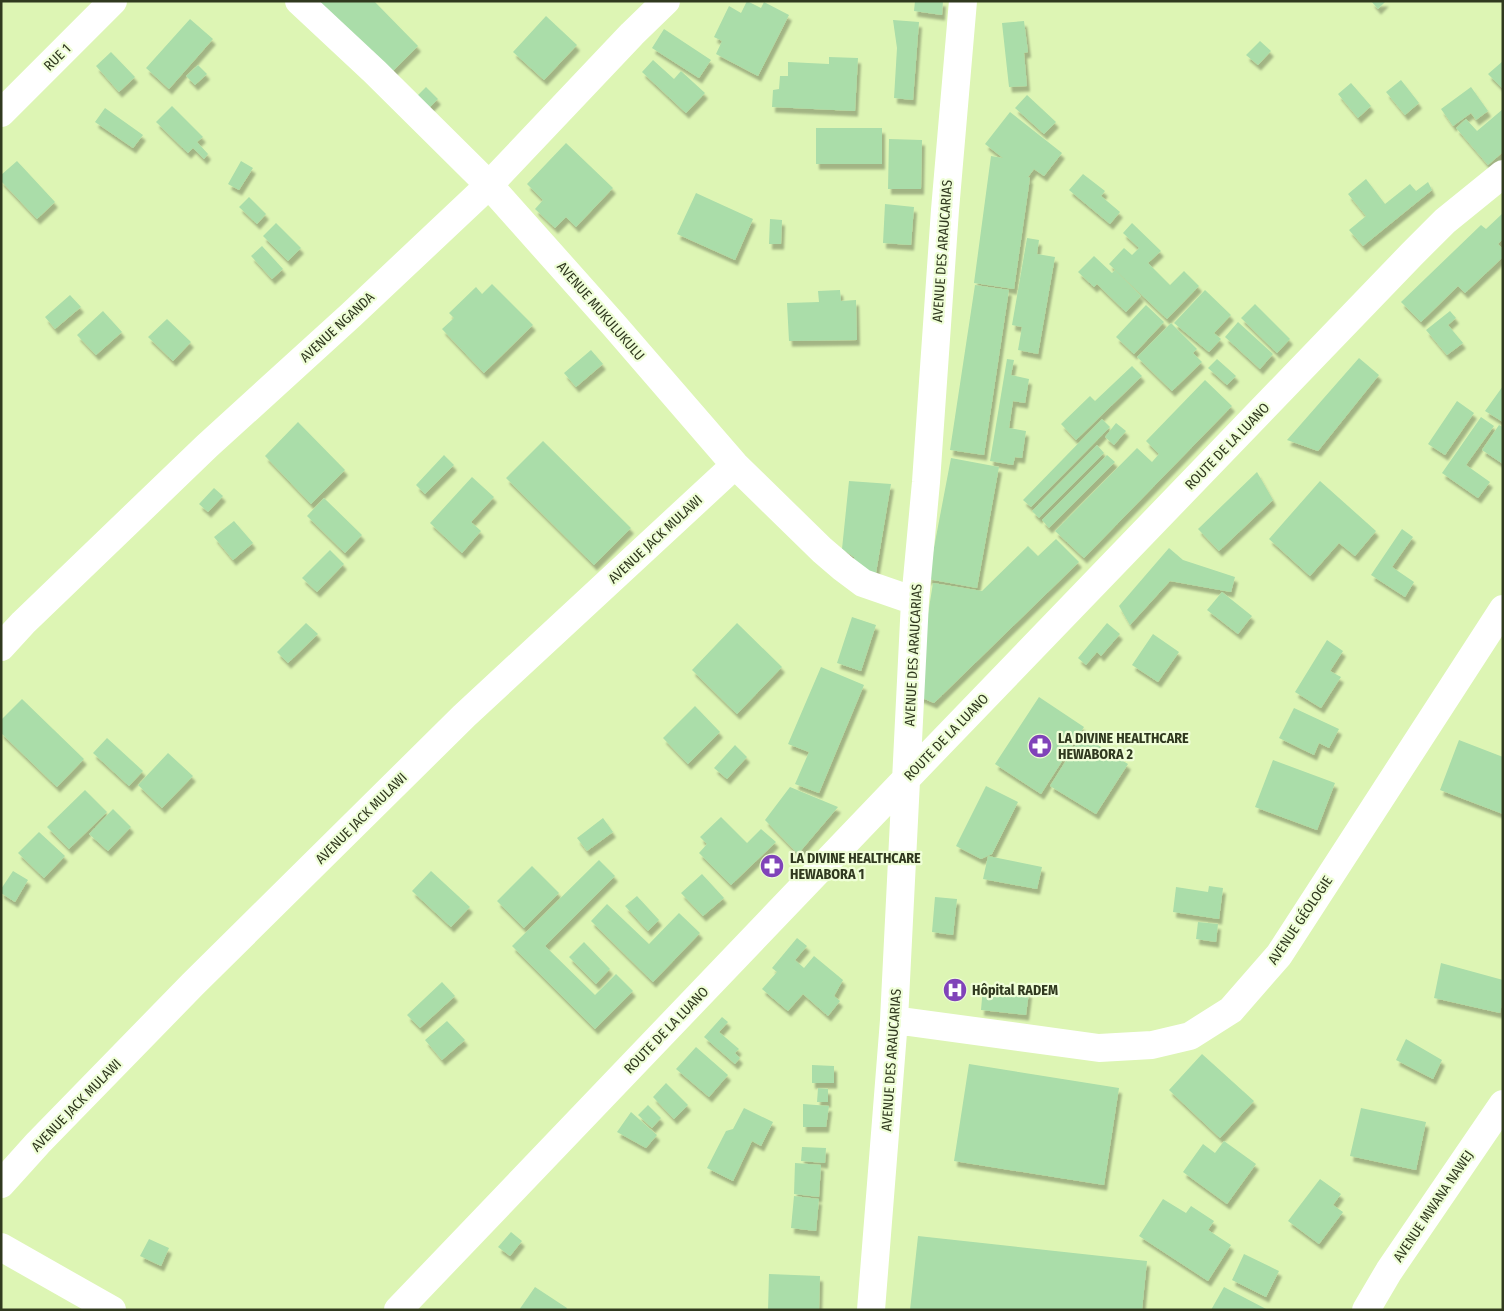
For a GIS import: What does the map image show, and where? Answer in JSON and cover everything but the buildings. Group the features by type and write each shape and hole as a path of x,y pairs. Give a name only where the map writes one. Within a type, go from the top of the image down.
{"street":[{"name":"RUE 1","path":"1,113 113,1"},
{"name":"AVENUE MUKULUKULU","path":"299,1 375,72 489,185 735,465 843,568 862,583 915,601"},
{"name":"AVENUE NGANDA","path":"1,647 23,623 207,446 351,315 489,185 632,34 666,1"},
{"name":"AVENUE DES ARAUCARIAS","path":"872,1310 894,1020 915,601 963,1"},
{"name":"ROUTE DE LA LUANO","path":"398,1310 907,778 1425,241 1445,221 1503,174"},
{"name":"AVENUE JACK MULAWI","path":"1,1184 38,1143 193,984 464,716 735,465"},
{"name":"AVENUE GÉOLOGIE","path":"894,1020 1099,1048 1152,1045 1190,1036 1231,1010 1279,955 1503,609"},
{"name":"AVENUE MWANA NAWEJ","path":"1366,1310 1389,1271 1503,1104"},
{"path":"1,1247 112,1310"}],"place":[{"name":"LA DIVINE HEALTHCARE HEWABORA 2","path":"1040,746"},
{"name":"LA DIVINE HEALTHCARE HEWABORA 1","path":"772,866"},
{"name":"Hôpital RADEM","path":"955,990"}]}
